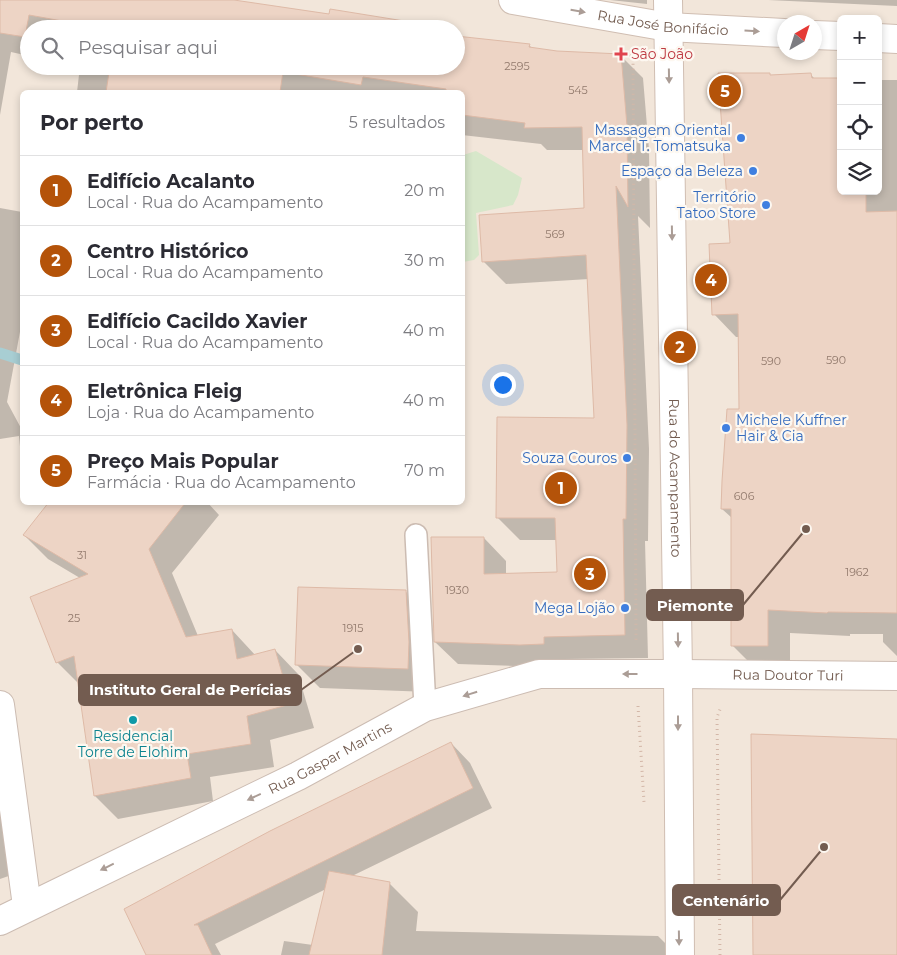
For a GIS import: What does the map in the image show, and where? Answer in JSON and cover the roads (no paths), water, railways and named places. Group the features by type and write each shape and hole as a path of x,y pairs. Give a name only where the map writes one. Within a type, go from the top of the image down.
{"main road":[{"name":"Rua José Bonifácio","path":"513,0 668,27 777,33"},
{"name":"Rua do Acampamento","path":"668,0 678,674 680,955"},
{"path":"822,35 837,36"},
{"path":"882,38 897,39"},
{"name":"Rua Gaspar Martins","path":"0,921 27,906 298,776 425,707 539,674 678,674"},
{"name":"Rua Doutor Turi","path":"678,674 897,676"},
{"path":"0,705 27,906"}],"lane":[{"path":"416,535 425,707"}],"waterway":[{"path":"0,353 20,359"}],"place":[{"name":"São João","path":"621,54"},
{"name":"Preço Mais Popular","path":"725,91"},
{"name":"Massagem Oriental Marcel T. Tomatsuka","path":"741,138"},
{"name":"Espaço da Beleza","path":"753,171"},
{"name":"Território Tatoo Store","path":"766,205"},
{"name":"Eletrônica Fleig","path":"711,280"},
{"name":"Centro Histórico","path":"680,347"},
{"name":"Michele Kuffner Hair & Cia","path":"726,428"},
{"name":"Souza Couros","path":"627,458"},
{"name":"Edifício Acalanto","path":"561,488"},
{"name":"Piemonte","path":"806,529"},
{"name":"Edifício Cacildo Xavier","path":"590,574"},
{"name":"Mega Lojão","path":"625,608"},
{"name":"Instituto Geral de Perícias","path":"358,649"},
{"name":"Residencial Torre de Elohim","path":"133,720"},
{"name":"Centenário","path":"824,847"}]}
